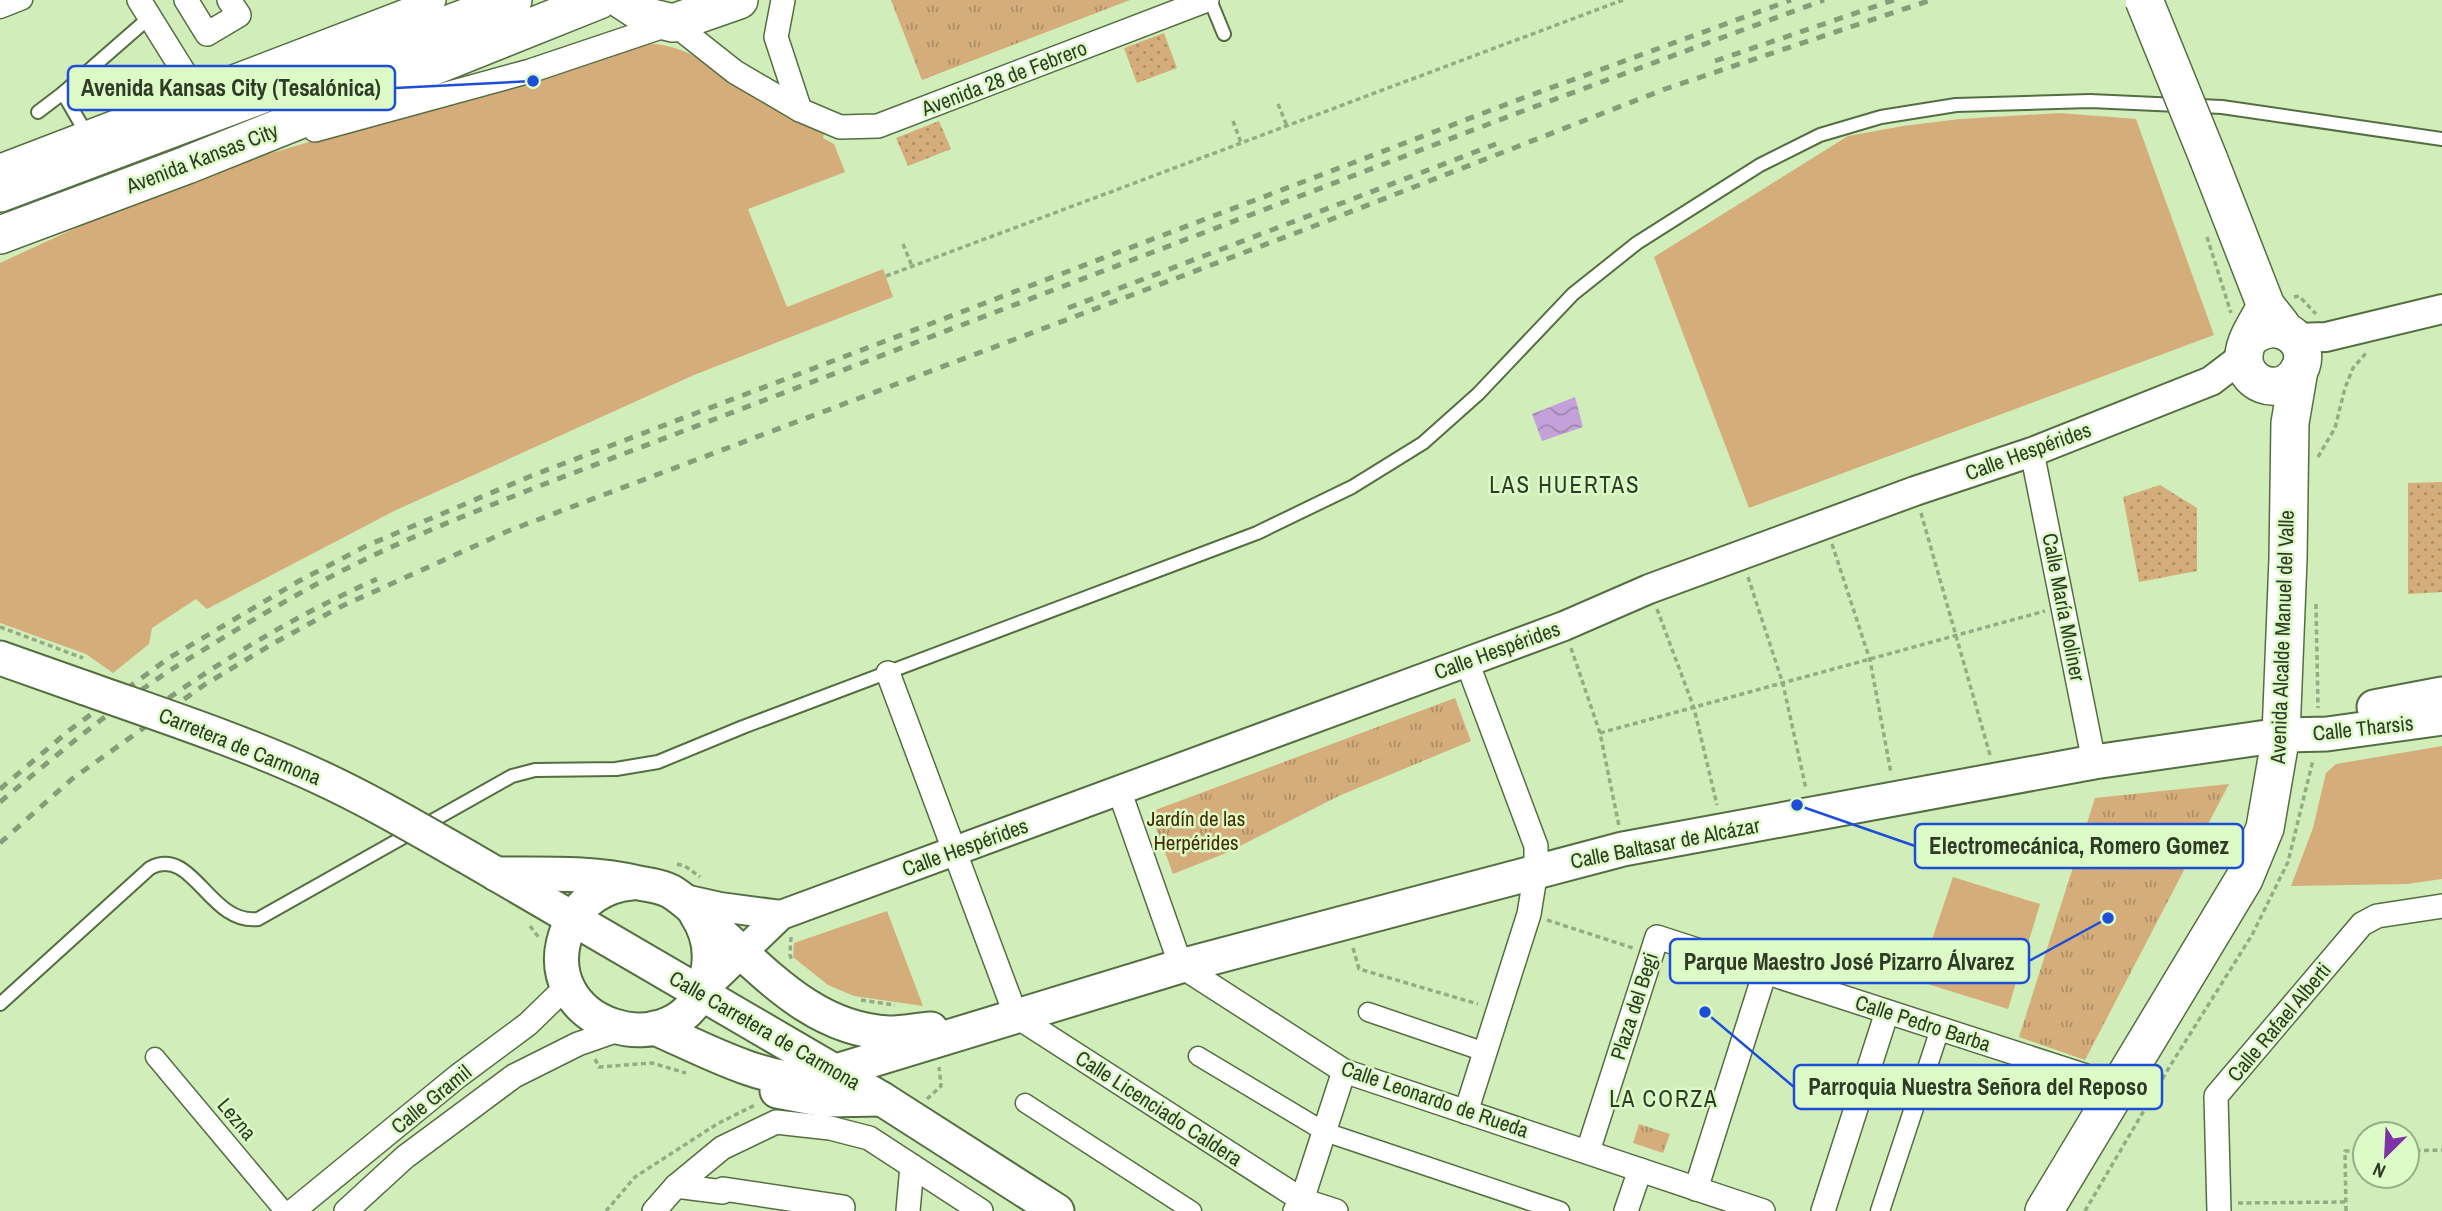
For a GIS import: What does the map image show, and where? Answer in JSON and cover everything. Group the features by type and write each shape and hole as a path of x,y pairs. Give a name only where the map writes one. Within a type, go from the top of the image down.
{"main road":[{"name":"Avenida Kansas City","path":"0,193 513,0"},
{"name":"Avenida Kansas City","path":"0,235 187,165 599,0"},
{"path":"622,0 648,17 673,23 739,0"},
{"path":"2144,0 2283,332 2287,383 2277,386 2261,384"},
{"name":"Avenida Alcalde Manuel del Valle","path":"2045,1211 2244,878 2265,828 2281,734 2288,572 2290,423 2283,332"},
{"path":"2261,384 2290,423"},
{"name":"Carretera de Carmona","path":"0,658 210,732 317,776 491,871"},
{"name":"Calle Tharsis","path":"2281,734 2321,717 2442,694"},
{"name":"Calle Tharsis","path":"2281,734 2327,734 2442,719"},
{"name":"Calle Baltasar de Alcázar","path":"1001,1020 1181,966 1623,849 2094,762 2281,734"},
{"path":"491,871 618,878 659,887 680,898 698,918 719,965"},
{"path":"491,871 547,920 567,986 580,1006 589,1014 621,1029 643,1031 671,1022 682,1015 719,965"},
{"name":"Calle Carretera de Carmona","path":"491,871 572,918 719,965 749,1020 882,1099 1056,1211"},
{"path":"553,947 582,905 595,895 609,888 642,883"},
{"path":"719,965 788,976 809,1009 851,1027 889,1032 1001,1020"},
{"path":"655,1028 724,1059 780,1078 795,1080 810,1079 1001,1020"},
{"path":"724,1059 770,1106 824,1100 882,1099"}],"street":[{"path":"0,9 23,0"},
{"path":"186,0 207,34 239,15 229,0"},
{"path":"0,166 195,90 388,8 434,0"},
{"path":"783,0 776,37 800,110"},
{"name":"Avenida 28 de Febrero","path":"673,23 735,72 800,110 840,127 878,126 1209,0"},
{"path":"144,8 195,90"},
{"path":"187,165 530,71 673,23"},
{"path":"2283,332 2442,309"},
{"name":"Calle Hespérides","path":"786,927 955,851 1564,626 1649,589 1740,555 1915,491 2032,452 2211,381 2283,332"},
{"name":"Calle Hespérides","path":"2211,381 2261,384"},
{"name":"Calle María Moliner","path":"2032,452 2094,762"},
{"path":"1466,1112 1529,914 1536,870 1536,846 1467,662"},
{"path":"888,673 955,851 1001,1020"},
{"path":"1119,790 1181,966"},
{"path":"680,898 786,927"},
{"name":"Calle Rafael Alberti","path":"2219,1207 2216,1096 2362,924 2377,916 2442,906"},
{"path":"719,965 786,927"},
{"path":"786,927 764,943 762,953 788,976"},
{"name":"Plaza del Begi","path":"1588,1151 1657,936 1765,972"},
{"name":"Calle Leonardo de Rueda","path":"1181,966 1344,1071 1588,1151"},
{"path":"1696,1189 1765,972"},
{"name":"Calle Pedro Barba","path":"1765,972 2120,1087"},
{"name":"Calle Gramil","path":"293,1211 458,1076 528,1024 567,986"},
{"path":"1368,1012 1485,1052"},
{"path":"1823,1211 1887,1012"},
{"name":"Calle Licenciado Caldera","path":"1001,1020 1299,1205 1336,1211"},
{"name":"Calle Gramil","path":"346,1211 405,1157 514,1076 578,1044 621,1029"},
{"path":"1880,1211 1940,1029"},
{"path":"1198,1056 1325,1132 1560,1211"},
{"name":"Lezna","path":"155,1057 284,1211"},
{"path":"1299,1205 1344,1071"},
{"path":"1025,1103 1192,1211"},
{"path":"654,1211 676,1186 770,1106 830,1128 869,1138 981,1211"},
{"path":"1588,1151 1763,1211"},
{"path":"908,1211 912,1166"},
{"path":"1626,1211 1640,1170"},
{"path":"676,1186 723,1192 723,1189 843,1207"}],"lane":[{"path":"1209,0 1224,34"},
{"path":"38,112 63,93 144,8"},
{"path":"63,93 86,133"},
{"path":"0,1004 150,867 159,863 174,866 192,876 224,911 245,921 258,919 512,776 536,770 616,769 658,762 1256,533 1352,487 1423,443 1478,394 1573,294 1637,243 1760,165 1820,135 1881,117 1956,105 2090,100 2222,107 2442,139"}],"path":[{"path":"886,276 1623,0"},
{"path":"1278,104 1287,126"},
{"path":"1233,121 1241,143"},
{"path":"2206,234 2231,314 2283,332"},
{"path":"903,244 912,267"},
{"path":"1915,491 1997,781"},
{"path":"1824,524 1870,660 1895,799"},
{"path":"1740,555 1783,684 1812,815"},
{"path":"1649,589 1694,708 1723,831"},
{"path":"1600,733 2064,606"},
{"path":"1579,671 1600,733 1623,849"},
{"path":"1529,914 1651,954"},
{"path":"523,920 553,947"},
{"path":"1347,922 1359,969 1499,1011"},
{"path":"786,927 792,960 788,976"},
{"path":"853,999 908,1007"},
{"path":"594,1059 598,1067 652,1063 690,1074"},
{"path":"923,1102 941,1086 938,1063"},
{"path":"606,1211 635,1177 717,1124 770,1106"},
{"path":"2421,1151 2442,1150"},
{"path":"2346,1211 2345,1151 2351,1151"},
{"path":"2219,1207 2346,1202"}],"green space":[{"path":"891,0 1130,0 922,80"},
{"path":"1164,33 1177,68 1137,83 1124,48"},
{"path":"656,44 694,56 756,98 824,134 823,138 834,144 845,172 748,209 787,307 883,269 893,297 694,375 394,511 207,609 196,599 152,628 149,644 113,673 86,654 0,623 0,263 177,181 639,45"},
{"path":"2060,113 2136,119 2214,335 1749,508 1654,257 1848,136 1960,119"},
{"path":"939,121 951,149 908,166 896,138"},
{"path":"2442,482 2442,592 2408,594 2408,483"},
{"path":"2160,485 2197,508 2197,571 2139,582 2123,497"},
{"name":"Jardín de las Herpérides","path":"1455,698 1471,741 1341,795 1226,853 1173,874 1150,812"},
{"path":"2442,746 2442,879 2407,884 2291,886 2313,828 2326,773 2336,764"},
{"path":"2229,784 2085,1060 2019,1037 2095,798"},
{"path":"1953,877 2040,904 2008,1009 1918,981"},
{"path":"887,911 923,1006 854,996 828,985 793,957 794,943"},
{"path":"1639,1124 1670,1134 1663,1153 1633,1143"}],"water":[{"path":"1575,397 1583,427 1542,441 1532,414"}],"railway":[{"path":"0,789 71,729 169,658 299,581 366,546 531,476 1523,98 1791,0"},
{"path":"0,802 108,714 177,666 297,595 412,538 534,488 1523,111 1824,0"},
{"path":"1715,61 1894,0"},
{"path":"0,843 72,779 204,685 340,607 508,531 1309,228 1665,89 1931,0"},
{"path":"1068,308 1496,144"},
{"path":"139,719 196,679 255,643 315,609 377,579"}],"place":[{"name":"Avenida Kansas City (Tesalónica)","path":"533,81"},
{"name":"Electromecánica, Romero Gomez","path":"1797,805"},
{"name":"Parque Maestro José Pizarro Álvarez","path":"2108,918"},
{"name":"Parroquia Nuestra Señora del Reposo","path":"1705,1012"}],"district":[{"name":"LAS HUERTAS","path":"1565,484"},
{"name":"LA CORZA","path":"1664,1098"}]}
